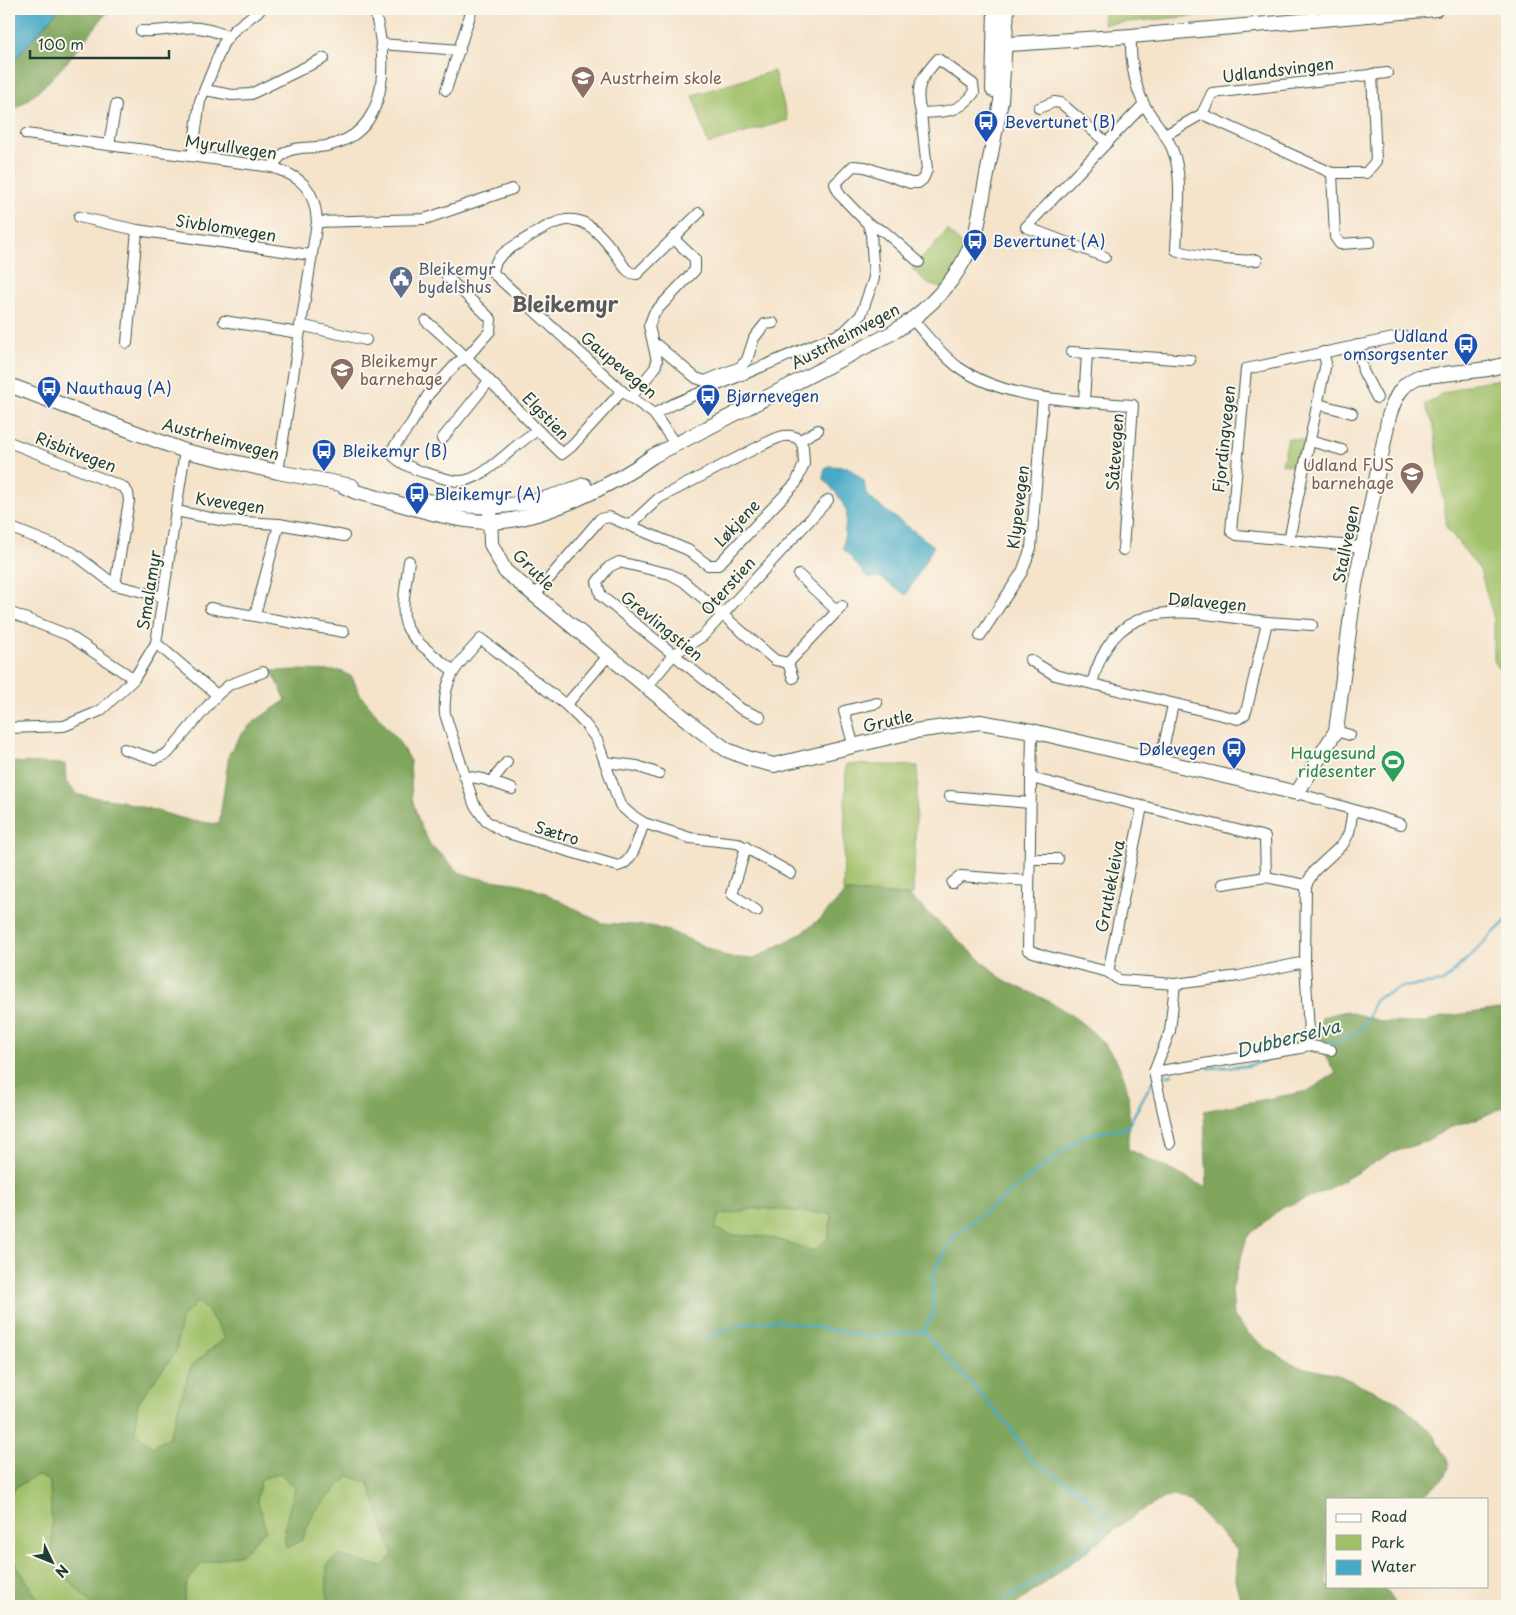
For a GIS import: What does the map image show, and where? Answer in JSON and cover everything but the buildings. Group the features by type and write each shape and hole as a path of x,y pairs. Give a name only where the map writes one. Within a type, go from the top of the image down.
{"street":[{"path":"192,156 200,101 228,36 261,9"},
{"path":"272,167 283,153 289,149 326,146 356,134 366,125 380,97 381,44 374,9"},
{"path":"446,90 472,9"},
{"name":"Austrheimvegen","path":"995,9 999,45"},
{"name":"Austrheimvegen","path":"9,385 185,451 343,486 356,492 452,517 532,514 560,506 892,333 913,320 939,297 969,252 981,216 991,156 999,45 1006,9"},
{"path":"999,45 1132,36 1436,9"},
{"path":"141,31 159,32 187,28 212,30 228,36"},
{"path":"1132,36 1131,47 1136,84 1144,104 1167,134 1176,166 1176,250 1187,254 1244,261 1257,260"},
{"path":"381,44 460,50"},
{"path":"205,90 232,95 251,94 324,58"},
{"path":"919,262 885,232 868,224 840,196 835,184 853,166 861,166 918,184 923,180 928,170 921,113 917,97 924,75 938,59 973,84 974,93 966,104 954,110 921,113"},
{"name":"Udlandsvingen","path":"1202,114 1212,93 1387,73"},
{"path":"1167,134 1202,114 1332,172 1366,173 1376,160 1372,74"},
{"path":"1039,108 1054,102 1061,103 1107,142"},
{"path":"1105,256 1026,227 1144,104"},
{"path":"109,144 116,105"},
{"name":"Myrullvegen","path":"26,134 272,167 289,172 300,180 312,195 316,206 317,222 310,256 278,472"},
{"path":"1332,172 1335,237 1340,244 1370,242"},
{"path":"317,222 425,219 512,189"},
{"path":"631,397 655,368 657,361 650,326 654,313 695,270 695,259 674,239 699,213"},
{"name":"Sivblomvegen","path":"79,217 137,230 310,256"},
{"name":"Gaupevegen","path":"674,239 642,271 632,274 626,270 611,248 585,223 575,218 566,219 548,224 502,253 494,264 493,273 622,391 654,414 676,445"},
{"path":"654,414 673,404 844,332 861,315 874,278 871,234 868,224"},
{"path":"127,343 137,230"},
{"path":"447,277 491,319 490,331 467,357 458,362 428,395 411,424 390,452 395,459 437,476 460,481 475,478 524,438 537,431"},
{"name":"Såtevegen","path":"913,320 928,338 959,367 981,380 1043,399 1133,405 1123,550"},
{"path":"224,321 300,329 366,340"},
{"name":"Elgstien","path":"426,321 467,357 537,431 562,454 572,446 622,391"},
{"path":"654,345 657,345 696,378 705,381 740,367 747,360 754,338 765,324 773,323"},
{"name":"Fjordingvegen","path":"1362,547 1237,535 1231,531 1246,369 1403,336"},
{"path":"1358,345 1363,371 1377,398"},
{"path":"1071,352 1190,360"},
{"path":"1288,540 1326,363 1323,352"},
{"path":"1084,401 1087,354"},
{"name":"Stallvegen","path":"1297,793 1336,731 1362,547 1389,416 1395,397 1402,388 1418,377 1488,369 1507,364"},
{"path":"442,439 489,381"},
{"name":"Klypevegen","path":"980,636 1022,572 1031,548 1043,399"},
{"path":"1318,404 1352,413"},
{"path":"630,525 659,498 764,444 782,436 790,435 800,440 818,430"},
{"name":"Løkjene","path":"534,596 600,519 609,517 688,550 708,566 718,565 796,483 804,464 803,447 800,440"},
{"path":"1310,441 1342,450"},
{"name":"Risbitvegen","path":"9,442 123,486 129,501 115,585"},
{"name":"Smalamyr","path":"9,728 64,726 100,712 134,679 156,642 185,451"},
{"name":"Oterstien","path":"647,687 674,654 703,636 721,614 828,500"},
{"name":"Kvevegen","path":"176,510 225,521 279,524 344,536"},
{"name":"Grutle","path":"490,515 491,544 505,571 608,656 727,750 750,760 774,765 915,731 980,722 1032,730 1160,762 1297,793 1401,824"},
{"name":"Kvevegen","path":"255,615 279,524"},
{"path":"9,527 72,552 115,585 163,597"},
{"path":"409,561 403,614 408,632 452,670"},
{"name":"Grevlingstien","path":"760,717 741,709 601,596 596,582 609,567 619,562 670,574 692,588 775,660 788,664"},
{"path":"793,678 788,664 840,608 800,575"},
{"path":"210,608 344,632"},
{"path":"9,612 68,636 134,679"},
{"name":"Dølavegen","path":"1092,684 1104,653 1116,635 1136,619 1149,614 1178,612 1312,625"},
{"name":"Dølavegen","path":"1030,660 1055,675 1173,705 1234,719 1241,718 1247,708 1267,622"},
{"name":"Sætro","path":"644,823 626,864 611,866 504,832 486,821 474,804 445,714 445,692 452,670 481,639 566,706 596,740 620,805 644,823 690,838 737,842 791,873"},
{"path":"156,642 217,695"},
{"path":"566,706 608,656"},
{"path":"124,749 155,759 168,752 217,695 229,685 263,672"},
{"path":"854,747 844,711 877,703"},
{"path":"1160,762 1173,705"},
{"path":"1032,730 1028,950 1108,972 1119,980 1175,984 1239,976 1305,962"},
{"path":"1336,731 1350,735"},
{"path":"491,782 507,762"},
{"path":"605,762 637,766 660,774"},
{"path":"464,776 512,789"},
{"path":"1031,778 1265,837 1266,877"},
{"path":"950,796 1030,803"},
{"name":"Grutlekleiva","path":"1108,972 1142,806"},
{"path":"1307,1045 1309,1033 1305,962 1306,885 1314,871 1343,844 1349,833 1353,810"},
{"path":"746,847 732,894 757,911"},
{"path":"1030,858 1058,859"},
{"path":"952,883 962,876 1029,881"},
{"path":"1223,884 1266,877 1306,885"},
{"path":"1170,1143 1154,1072 1170,1031 1175,984"},
{"path":"1154,1072 1301,1048 1307,1045 1331,1050"}],"green space":[{"path":"59,9 110,9 65,64 40,90 11,111 14,115 9,119 9,66"},
{"path":"1103,9 1275,9 1104,24"},
{"path":"774,71 788,120 708,144 693,95"},
{"path":"948,230 971,253 972,266 946,289 930,285 912,269"},
{"path":"1507,378 1507,679 1494,661 1494,619 1480,570 1447,528 1434,426 1425,405 1442,394 1474,383"},
{"path":"1288,438 1307,441 1301,468 1282,464"},
{"path":"272,671 341,671 352,677 360,694 399,742 410,761 412,798 419,822 430,844 459,872 477,878 521,884 545,893 602,923 651,926 672,932 728,957 754,959 800,934 819,920 846,892 908,895 1001,978 1060,1008 1099,1038 1118,1064 1125,1079 1129,1101 1128,1149 1207,1188 1204,1111 1308,1091 1336,1073 1316,1043 1322,1017 1346,1011 1383,1022 1422,1023 1441,1017 1507,1008 1507,1105 1482,1117 1449,1128 1424,1142 1391,1153 1325,1191 1282,1208 1247,1237 1232,1289 1234,1316 1249,1334 1266,1348 1296,1366 1338,1375 1397,1401 1434,1435 1447,1458 1449,1468 1445,1476 1421,1498 1326,1498 1326,1588 1384,1588 1396,1606 1242,1606 1235,1580 1237,1550 1193,1505 1185,1499 1174,1496 1165,1498 1137,1513 1014,1606 327,1606 327,1564 339,1556 382,1567 393,1555 369,1484 349,1475 313,1514 302,1540 286,1548 284,1529 295,1488 280,1473 261,1479 257,1499 266,1530 241,1554 201,1564 186,1584 183,1606 93,1606 53,1564 50,1481 37,1475 16,1487 9,1499 9,762 65,764 66,782 79,795 121,801 192,821 219,824 229,754 240,736 252,723 286,700","holes":["758,1208 832,1214 828,1239 814,1251 769,1237 733,1235 715,1229 719,1215","198,1302 208,1311 225,1338 191,1366 169,1438 152,1447 135,1431 138,1402 176,1352 181,1319"]},
{"path":"846,764 918,766 913,895 843,892"},
{"path":"758,1208 832,1214 828,1239 814,1251 769,1237 733,1235 714,1229 719,1215"},
{"path":"198,1302 208,1311 225,1338 191,1366 169,1438 152,1448 135,1431 138,1402 176,1352 181,1319"},
{"path":"280,1473 295,1488 284,1529 286,1548 302,1540 313,1514 349,1475 369,1484 393,1554 382,1567 339,1556 327,1564 327,1606 183,1606 186,1584 201,1564 241,1554 266,1530 257,1499 261,1479"},
{"path":"37,1475 50,1481 53,1564 93,1606 42,1606 9,1553 9,1499 16,1487"},
{"path":"9,1553 42,1606 9,1606"}],"water":[{"path":"9,9 59,9 9,66"},
{"path":"829,466 848,467 864,481 866,493 877,504 934,546 906,595 879,577 871,578 866,576 843,548 847,512 838,495 823,478 825,468"}],"waterway":[{"name":"Dubberselva","path":"1324,1045 1345,1039 1358,1031 1367,1020 1375,999 1402,987 1443,982 1507,920"},
{"name":"Dubberselva","path":"1209,1068 1247,1066 1284,1055"},
{"name":"Dubberselva","path":"1158,1078 1172,1074"},
{"name":"Dubberselva","path":"923,1331 933,1316 933,1274 954,1236 1084,1135 1127,1128 1153,1080"},
{"path":"703,1338 747,1323 776,1320 870,1337 923,1331"},
{"path":"923,1331 1010,1427 1031,1460 1075,1487 1109,1518 1085,1549 996,1606"}],"place":[{"name":"Austrheim skole","path":"583,99"},
{"name":"Bevertunet (B)","path":"986,143"},
{"name":"Bevertunet (A)","path":"975,262"},
{"name":"Bleikemyr bydelshus","path":"401,299"},
{"name":"Udland omsorgsenter","path":"1466,366"},
{"name":"Bleikemyr barnehage","path":"342,391"},
{"name":"Nauthaug (A)","path":"49,409"},
{"name":"Bjørnevegen","path":"708,417"},
{"name":"Bleikemyr (B)","path":"324,472"},
{"name":"Udland FUS barnehage","path":"1412,495"},
{"name":"Bleikemyr (A)","path":"417,515"},
{"name":"Dølevegen","path":"1234,770"},
{"name":"Haugesund ridesenter","path":"1393,783"}],"district":[{"name":"Bleikemyr","path":"565,305"}]}
